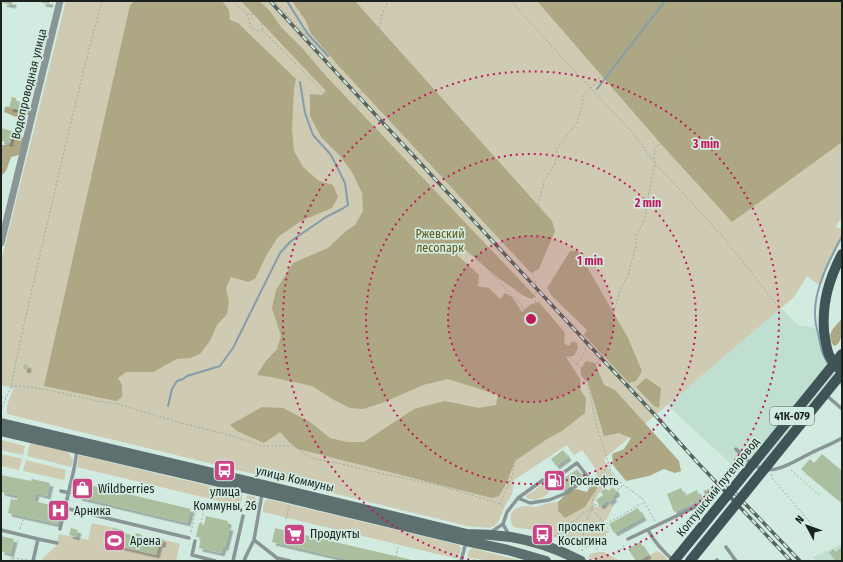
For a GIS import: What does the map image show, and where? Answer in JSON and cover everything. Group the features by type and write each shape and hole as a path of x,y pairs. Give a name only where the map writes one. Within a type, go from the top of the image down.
{"main road":[{"path":"842,254 837,263 825,296 823,318 825,342 829,356 842,373"},
{"name":"Колтушский путепровод","path":"674,561 842,354"},
{"name":"Колтушский путепровод","path":"690,561 842,373"},
{"name":"улица Коммуны","path":"1,424 78,446"},
{"name":"улица Коммуны","path":"1,431 78,446 467,534 511,537 582,556"},
{"name":"улица Коммуны","path":"263,489 466,541 508,550 546,561"}],"street":[{"name":"Водопроводная улица","path":"1,243 60,1"}],"lane":[{"path":"824,393 842,409"},
{"path":"736,449 751,463 763,469 769,470 787,465 842,438"},
{"path":"60,529 78,446"},
{"path":"511,537 504,524 507,512 518,498 543,480 556,478 577,463 588,477 550,500 530,503 518,498"},
{"path":"572,466 575,471"},
{"path":"567,470 570,474"},
{"path":"562,474 565,478"},
{"path":"556,478 559,482"},
{"path":"244,561 254,540 263,489"},
{"path":"61,491 69,493"},
{"path":"628,539 708,500"},
{"path":"65,508 189,538"},
{"path":"232,561 243,516"},
{"path":"488,535 493,530 504,524"},
{"path":"1,530 57,543"},
{"path":"648,530 658,546 674,561"},
{"path":"33,561 38,539"},
{"path":"254,540 277,558 290,561"},
{"path":"195,541 192,555 215,561"},
{"path":"461,561 466,541"},
{"path":"726,547 736,561"}],"path":[{"path":"1,416 2,407 11,387 21,337 65,147 102,1"},
{"path":"232,1 246,14 250,25 254,29 263,31"},
{"path":"266,1 260,16 263,31 300,68 580,368 589,389 597,428 611,471 623,485 642,498 657,525"},
{"path":"274,1 317,47 300,68"},
{"path":"353,125 359,98 373,57 382,15 388,1"},
{"path":"511,1 631,131 655,163 725,239 776,304"},
{"path":"535,320 536,283 530,265 529,226 538,206 544,181 555,164 557,148 576,124 582,108 582,96 591,89 659,1"},
{"path":"576,364 582,357 588,344 611,316 620,290 628,275 636,245 636,236 646,213 655,163 654,154 656,146 661,144 702,1"},
{"path":"246,14 260,16"},
{"path":"390,211 398,211 423,200"},
{"path":"586,381 601,357 606,345 611,324 611,316"},
{"path":"829,325 842,335"},
{"path":"500,504 512,477 518,445 546,415 558,371 565,352"},
{"path":"11,387 22,386 43,389 118,404 174,421 230,435 262,446 292,446 314,460 333,462 438,485 500,504 507,512"},
{"path":"1,398 7,395"},
{"path":"582,556 582,540 592,508 596,486 609,463"},
{"path":"787,465 819,495"},
{"path":"769,470 772,478 815,528"},
{"path":"551,539 596,504 599,506 609,504 616,498 618,489 623,485"},
{"path":"189,538 199,498"},
{"path":"201,524 206,500"},
{"path":"605,524 644,502"},
{"path":"592,508 609,530 596,550"},
{"path":"13,558 22,520"},
{"path":"614,555 621,549 628,539"},
{"path":"396,557 398,547"},
{"path":"7,561 13,558 33,561"}],"shaded area":[{"path":"781,308 798,325 816,328 818,345 823,359 835,376 768,463 753,468 730,463 667,405"},
{"path":"842,543 842,561 817,561 813,557 840,545"}],"green space":[{"name":"Ржевский лесопарк","path":"66,1 842,1 842,217 836,226 842,230 842,239 828,266 821,285 807,276 794,297 604,459 616,480 599,493 593,503 596,507 614,504 607,519 602,523 607,532 598,544 586,548 528,529 516,528 512,525 511,521 511,514 515,509 526,506 536,507 556,502 558,502 558,511 565,518 597,484 594,482 597,475 595,468 582,450 574,455 567,445 514,480 512,494 498,522 489,528 467,526 7,414 8,404 14,388 1,385 1,261"},
{"path":"135,1 222,1 229,10 230,20 238,23 296,79 292,129 294,151 303,167 319,181 333,185 338,197 332,208 301,221 278,237 266,256 255,279 248,282 231,277 226,288 229,302 227,314 217,325 210,341 200,354 190,358 177,359 153,372 126,372 118,378 122,385 122,397 116,401 44,386 130,5"},
{"path":"241,1 259,1 270,11 281,27 303,49 326,76 535,296 532,299 524,296 497,277 462,247 457,255 479,275 478,286 489,288 500,299 505,293 512,297 522,312 531,304 539,302 565,333 564,343 569,346 572,341 577,343 578,348 574,356 566,357 580,379 581,391 586,398 585,413 562,431 547,439 515,461 507,482 499,496 492,498 298,449 280,432 264,443 237,431 230,425 262,407 283,408 310,422 330,438 347,442 364,442 414,409 445,401 479,408 496,405 498,395 448,379 423,385 382,403 363,409 350,408 312,386 257,375 265,362 277,349 281,336 272,308 276,290 293,263 328,248 346,231 355,225 363,211 362,193 352,172 340,156 321,137 310,116 310,94 322,95 326,91"},
{"path":"292,1 355,1 552,221 555,231 539,269 531,273 335,62 310,32 306,21"},
{"path":"537,1 842,1 842,142 732,222 661,144"},
{"path":"26,105 32,108 29,115 16,117 4,112 5,107"},
{"path":"14,134 21,135 25,141 19,155 11,157 6,171 1,176 1,145 10,145"},
{"path":"570,251 578,251 628,338 642,371 636,381 629,383 584,335 587,330 551,295 547,288"},
{"path":"842,319 840,339 837,345 834,346 831,342 830,335"},
{"path":"586,361 595,363 604,385 615,390 679,461 681,471 675,473 664,469 649,476 626,481 613,465 612,454 624,449 631,438 619,433 604,436 588,383 581,375 581,368"},
{"path":"646,378 661,388 659,408 654,406 636,387"},
{"path":"1,440 25,446 23,455 1,450"},
{"path":"30,443 68,452 73,460 71,467 27,456"},
{"path":"1,454 22,459 19,470 1,466"},
{"path":"79,455 243,494 240,506 77,467"},
{"path":"26,460 66,470 64,480 23,471"},
{"path":"594,482 597,484 597,488 585,507 565,518 558,511 558,502 567,493 576,489 587,492"},
{"path":"542,484 547,484 549,486 550,491 548,493 543,497 533,500 527,498 526,495 534,491"},
{"path":"247,495 255,497 258,503 257,510 244,507"},
{"path":"267,499 459,545 461,549 458,559 263,512 263,506"},
{"name":"Арена","path":"92,523 123,530 123,533 135,536 136,533 142,535 141,537 152,540 153,537 180,544 176,561 42,561 43,558 56,546 59,534 88,540"},
{"path":"472,548 522,561 489,561 467,557"},
{"path":"657,551 669,561 639,561"},
{"path":"604,552 620,561 597,561 588,557 590,554"}],"building":[{"path":"4,1 13,1 12,5 3,3"},
{"path":"42,1 50,1 49,4 42,3"},
{"path":"12,97 16,98 16,101 21,103 19,110 9,108"},
{"path":"1,128 12,131 9,143 1,141"},
{"path":"24,364 28,365 27,370 23,369"},
{"path":"563,450 568,457 556,466 551,459"},
{"path":"822,454 842,471 842,503 801,469 810,459 814,463"},
{"path":"577,469 583,477 564,491 558,483"},
{"path":"1,475 50,483 47,496 36,493 34,501 58,507 57,510 61,511 60,515 56,514 56,516 59,517 57,524 8,513 11,499 17,500 18,496 1,492"},
{"path":"81,483 191,509 187,523 78,497"},
{"path":"613,487 617,492 612,496 614,498 609,502 607,500 600,506 596,500 603,495 601,492 606,488 608,491"},
{"path":"681,488 685,496 697,490 701,500 674,512 667,494"},
{"path":"709,489 712,495 707,498 703,491"},
{"path":"638,508 643,517 614,533 609,524"},
{"path":"206,516 228,521 227,527 230,527 225,547 223,547 221,553 199,548 201,538 196,537 199,523 204,525"},
{"path":"71,528 78,530 76,537 69,535"},
{"path":"113,528 123,530 123,533 135,536 136,533 142,535 141,537 152,540 153,537 163,539 162,544 159,544 156,555 113,545 115,535 112,534"},
{"path":"275,528 412,561 353,561 272,542"},
{"path":"1,536 14,539 10,554 1,551"},
{"path":"640,542 648,555 636,561 628,549"},
{"path":"841,547 842,561 836,561 829,553 833,549 836,552"}],"waterway":[{"path":"287,1 307,33 328,56"},
{"path":"597,89 665,1"},
{"path":"168,406 172,389 177,381 187,376 220,366 233,348 280,253 291,241 326,217 348,205 345,183 331,155 313,135 305,113 300,82"},
{"path":"829,365 823,354 815,322 815,305 820,284 842,236"},
{"path":"839,380 842,385"}],"railway":[{"path":"270,1 697,462 791,561"},
{"path":"725,483 800,561"}],"place":[{"name":"улица Коммуны, 26","path":"225,471"},
{"name":"Роснефть","path":"554,481"},
{"name":"Wildberries","path":"83,489"},
{"name":"Арника","path":"59,511"},
{"name":"Продукты","path":"295,534"},
{"name":"проспект Косыгина","path":"543,534"},
{"name":"Арена","path":"114,541"}]}
